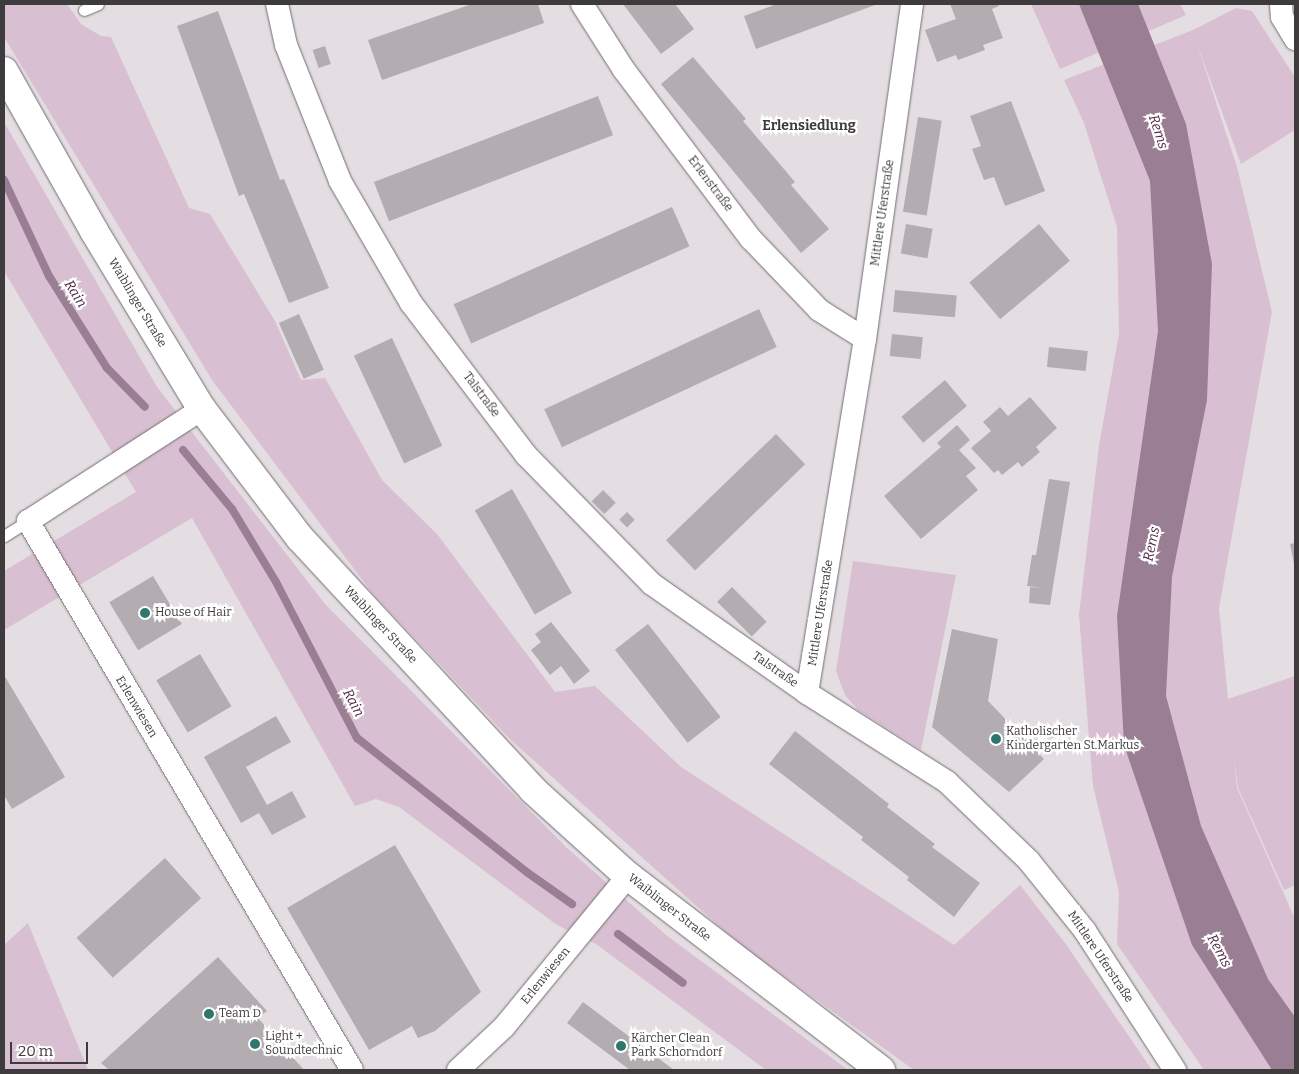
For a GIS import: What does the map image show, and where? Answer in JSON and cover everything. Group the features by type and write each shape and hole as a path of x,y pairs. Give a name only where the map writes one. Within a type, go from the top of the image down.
{"main road":[{"name":"Waiblinger Straße","path":"4,71 94,231 202,409 300,538 533,790 628,876 881,1070"}],"street":[{"name":"Talstraße","path":"277,4 286,45 340,181 411,303 520,448 652,584 808,693"},
{"name":"Erlenstraße","path":"582,4 624,70 751,239 819,310 865,339"},
{"name":"Mittlere Uferstraße","path":"912,4 865,339 808,693 947,782 1029,862 1085,931 1175,1070"},
{"path":"1281,4 1282,17 1295,39"},
{"path":"28,521 202,409"},
{"name":"Erlenwiesen","path":"28,521 352,1070"},
{"name":"Erlenwiesen","path":"458,1070 504,1028 628,876"}],"lane":[{"path":"84,10 98,4"},
{"path":"4,536 28,521"}],"shaded area":[{"path":"4,4 67,4 81,24 101,36 111,37 189,208 210,214 275,321 301,380 325,378 382,480 437,534 555,692 595,686 681,767 954,945 1020,885 1065,943 1152,1070 914,1070 739,944 512,741 373,594 212,380 4,37"},
{"path":"1031,4 1180,4 1186,15 1060,69"},
{"path":"1236,8 1252,11 1295,77 1295,130 1241,164 1197,44 1237,167 1272,312 1219,608 1228,699 1295,676 1295,885 1284,890 1238,788 1234,759 1237,788 1295,919 1295,1070 1204,1070 1117,944 1119,892 1093,786 1079,615 1099,445 1119,334 1117,227 1084,123 1064,80 1193,30"},
{"path":"4,122 157,387 325,604 566,847 666,935 848,1070 766,1070 596,944 557,925 399,807 376,799 355,806 192,518 4,630 4,571 136,492 4,271"},
{"path":"853,561 956,575 921,750 858,710 845,695 836,671"},
{"path":"28,923 88,1070 4,1070 4,945"}],"water":[{"name":"Rems","path":"1079,4 1138,4 1186,124 1212,264 1207,400 1172,577 1166,696 1201,826 1268,979 1295,1017 1295,1070 1272,1070 1192,945 1124,745 1117,616 1158,331 1150,181"}],"building":[{"path":"472,4 538,4 544,23 382,80 368,40"},
{"path":"623,4 675,4 694,29 661,54"},
{"path":"777,4 875,5 756,49 744,16"},
{"path":"950,4 998,4 999,6 992,9 1003,38 983,45 985,50 958,60 956,55 937,62 925,30 956,19"},
{"path":"218,11 280,180 284,179 329,288 289,303 244,194 239,196 177,26"},
{"path":"325,46 331,64 319,68 313,50"},
{"path":"693,57 746,119 743,121 795,182 791,185 829,229 801,253 661,84"},
{"path":"598,96 613,135 389,221 374,182"},
{"path":"1011,101 1045,191 1005,206 994,177 984,180 972,149 981,146 970,116"},
{"path":"918,117 942,121 927,216 903,212"},
{"path":"672,207 689,246 471,343 454,304"},
{"path":"906,224 933,229 927,258 901,254"},
{"path":"1039,224 1070,261 1000,319 969,282"},
{"path":"895,290 957,295 955,317 893,312"},
{"path":"759,309 777,347 562,447 544,409"},
{"path":"299,314 324,370 304,379 279,323"},
{"path":"892,334 923,337 921,359 890,356"},
{"path":"392,338 442,446 404,464 354,356"},
{"path":"1049,347 1088,351 1086,371 1047,367"},
{"path":"945,380 967,406 923,443 901,417"},
{"path":"1030,397 1057,428 1036,447 1040,452 1022,467 1018,462 1002,475 998,470 994,473 971,448 991,431 983,422 1000,407 1008,416"},
{"path":"957,425 970,440 959,450 976,468 966,476 978,490 921,539 884,496 941,447 937,443"},
{"path":"776,434 805,464 695,570 666,540"},
{"path":"1049,479 1070,482 1050,605 1029,603 1030,587 1044,588 1027,586 1032,555 1036,555"},
{"path":"512,489 572,593 535,614 475,511"},
{"path":"603,490 616,503 604,514 592,501"},
{"path":"627,512 635,520 627,528 619,520"},
{"path":"1295,543 1295,564 1294,564 1290,544"},
{"name":"House of Hair","path":"153,576 182,624 138,650 109,602"},
{"path":"732,587 767,622 752,636 717,602"},
{"path":"551,622 590,671 574,684 561,666 550,675 531,650 541,642 535,634"},
{"path":"648,624 721,717 688,743 615,650"},
{"name":"Katholischer Kindergarten St.Markus","path":"952,629 998,639 988,701 1044,759 1009,792 932,727"},
{"path":"200,654 231,706 188,733 156,680"},
{"path":"4,675 65,777 12,809 4,795"},
{"path":"276,716 291,742 246,767 267,805 292,791 306,817 272,835 259,813 241,823 204,757"},
{"path":"795,731 889,804 887,807 935,844 932,847 980,883 954,917 907,880 909,877 861,840 863,837 769,764"},
{"path":"395,845 481,992 435,1031 418,1038 412,1026 369,1050 287,908"},
{"path":"165,858 201,898 113,978 77,938"},
{"name":"Team D","path":"218,957 267,1011 258,1018 304,1070 109,1070 101,1063"},
{"name":"Kärcher Clean Park Schorndorf","path":"583,1002 674,1070 630,1070 567,1023"}],"waterway":[{"name":"Rain","path":"4,180 49,276 107,368 145,407"},
{"name":"Rain","path":"183,450 232,509 276,582 357,738 528,873 572,904"},
{"path":"618,934 683,983"}],"place":[{"name":"House of Hair","path":"145,613"},
{"name":"Katholischer Kindergarten St.Markus","path":"996,739"},
{"name":"Team D","path":"209,1014"},
{"name":"Light + Soundtechnic","path":"255,1044"},
{"name":"Kärcher Clean Park Schorndorf","path":"621,1046"}],"district":[{"name":"Erlensiedlung","path":"809,126"}]}
